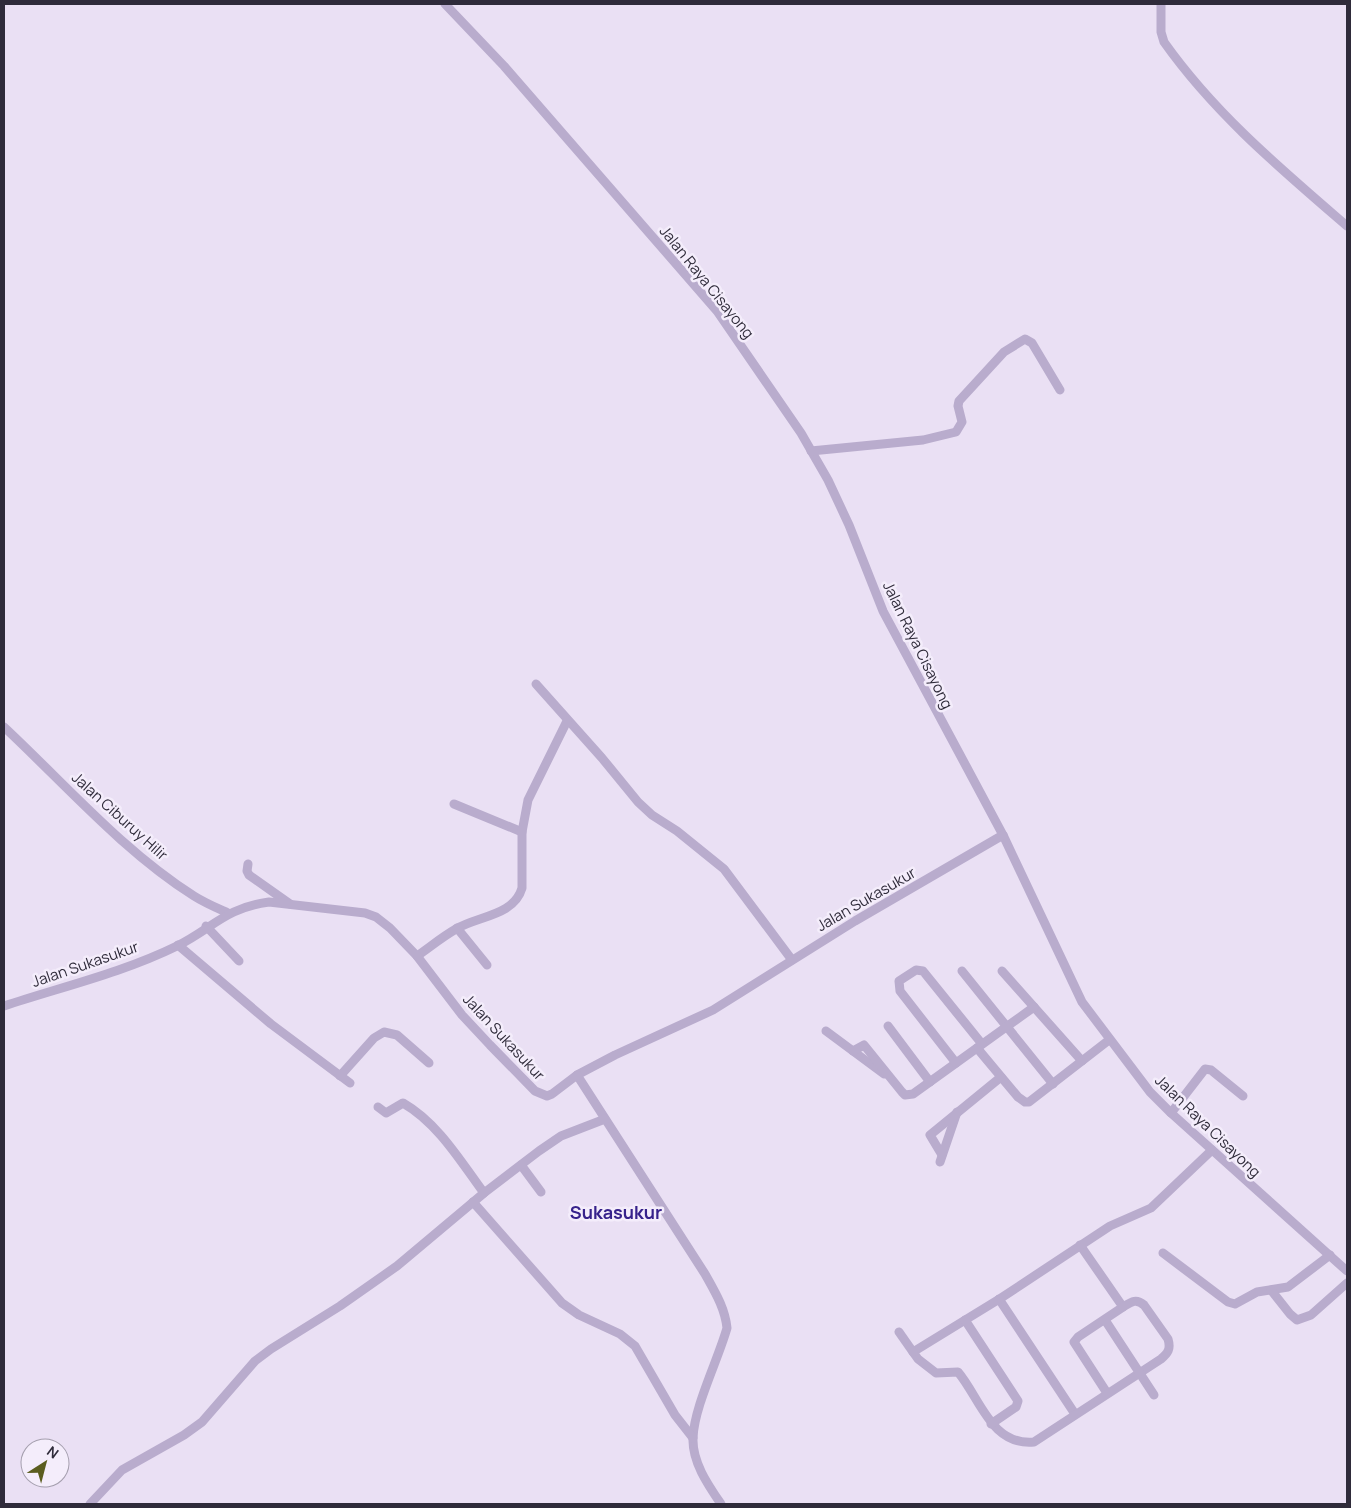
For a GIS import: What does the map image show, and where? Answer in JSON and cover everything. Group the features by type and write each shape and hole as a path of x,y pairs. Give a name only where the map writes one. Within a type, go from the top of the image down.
{"street":[{"name":"Jalan Raya Cisayong","path":"444,4 509,71 717,310 801,433 828,480 849,525 883,611 1003,835 1082,1002 1109,1040 1150,1092 1171,1113 1347,1271"},
{"path":"1161,4 1161,32 1164,42 1206,96 1264,154 1347,226"},
{"path":"811,451 923,440 956,432 962,422 958,406 959,401 1004,352 1025,339 1032,343 1060,390"},
{"path":"536,684 602,758 638,802 652,815 678,831 724,869 792,960"},
{"path":"417,956 456,928 502,910 514,903 520,896 522,888 522,832 533,786 567,721"},
{"name":"Jalan Ciburuy Hilir","path":"4,727 81,802 143,858 195,897 228,913"},
{"path":"454,804 522,832"},
{"name":"Jalan Sukasukur","path":"4,1006 69,984 106,975 178,945 228,913 254,904 269,902 291,904 376,917 417,956 462,1014 535,1091 541,1095 552,1094 577,1075 713,1010 792,960 1003,835"},
{"path":"248,864 247,871 249,875 291,904"},
{"path":"206,926 239,961"},
{"path":"456,928 487,965"},
{"path":"178,945 270,1024 350,1083"},
{"path":"956,1063 900,991 899,981 916,970 923,971 980,1046 1001,1078 1025,1102 1029,1102 1109,1040"},
{"path":"962,970 1053,1084"},
{"path":"1002,971 1082,1061"},
{"path":"826,1030 853,1051 864,1045 902,1092 909,1095 1034,1007"},
{"path":"888,1026 930,1082"},
{"path":"340,1076 374,1038 384,1032 397,1035 430,1063"},
{"path":"1171,1113 1205,1069 1211,1070 1243,1096"},
{"path":"577,1075 705,1274 720,1300 726,1317 728,1328 701,1402 693,1438 700,1469 721,1504"},
{"path":"957,1112 941,1159 930,1135 957,1112 1001,1078"},
{"path":"378,1107 386,1113 403,1103 412,1109 450,1147 484,1193"},
{"path":"90,1504 122,1470 184,1435 202,1422 255,1361 397,1266 484,1193 561,1136 605,1119"},
{"path":"913,1352 1000,1299 1110,1226 1151,1208 1212,1150"},
{"path":"521,1165 541,1192"},
{"path":"473,1202 562,1303 579,1315 620,1334 634,1346 675,1415 693,1438"},
{"path":"1080,1245 1124,1308"},
{"path":"1163,1253 1231,1303 1238,1304 1257,1292 1288,1287 1330,1255"},
{"path":"1271,1290 1297,1320 1310,1315 1347,1283"},
{"path":"1000,1299 1075,1414"},
{"path":"899,1332 918,1358 936,1373 958,1372 991,1424 1018,1440 1034,1442 1107,1393 1161,1360 1168,1352 1170,1345 1144,1305 1140,1302 1132,1302 1078,1337 1074,1342 1107,1393"},
{"path":"966,1320 1018,1401 1016,1407 991,1424"},
{"path":"1105,1320 1154,1395"}],"district":[{"name":"Sukasukur","path":"616,1212"}]}
